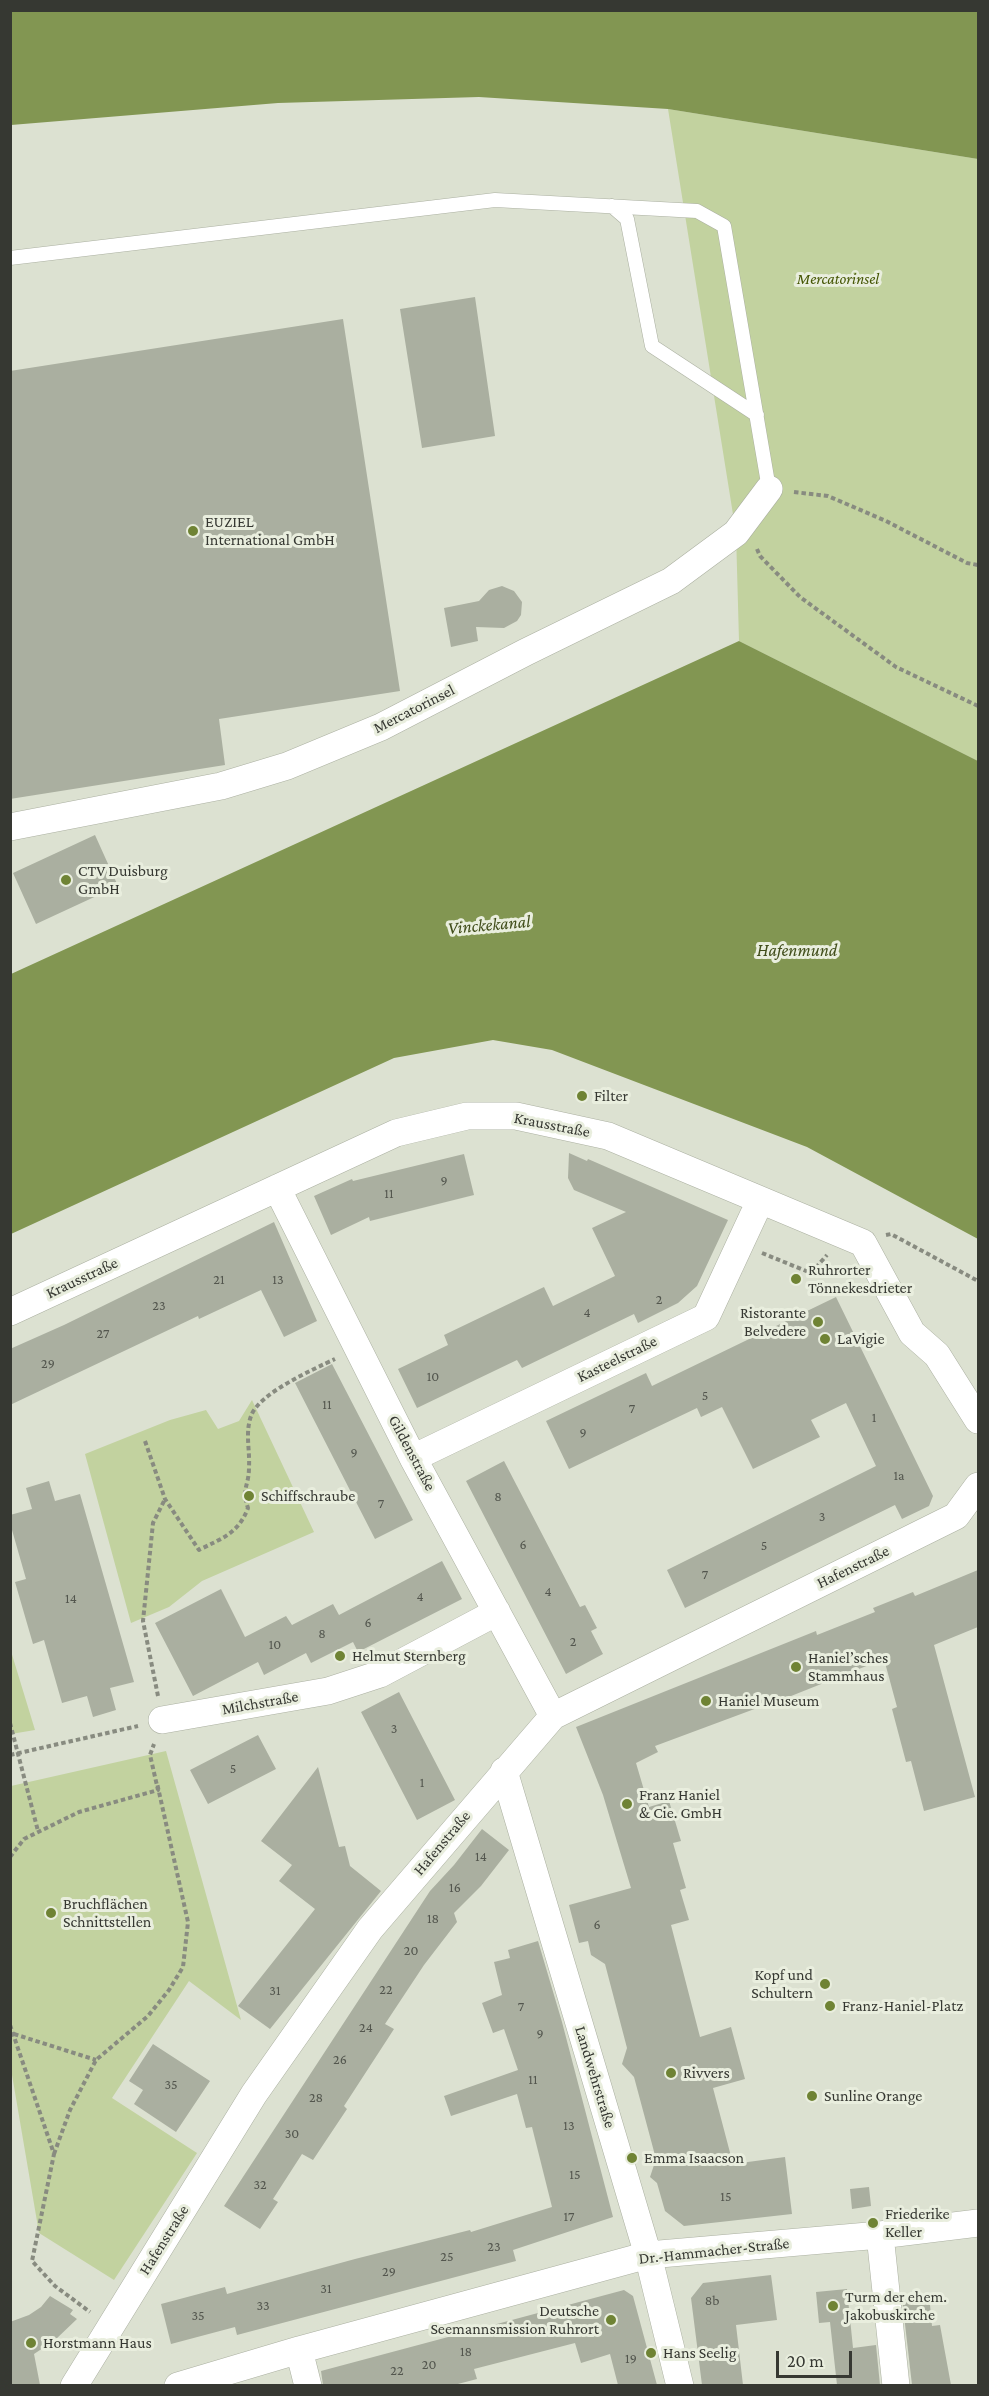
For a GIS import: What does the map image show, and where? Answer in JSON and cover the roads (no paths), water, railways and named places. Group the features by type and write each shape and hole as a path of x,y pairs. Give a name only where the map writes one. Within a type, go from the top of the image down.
{"street":[{"name":"Mercatorinsel","path":"10,827 118,808 221,786 287,766 381,727 671,581 736,533 770,489"},
{"name":"Krausstraße","path":"10,1312 396,1133 467,1116 516,1116 608,1136 854,1240 912,1333 937,1354 978,1420"},
{"name":"Gildenstraße","path":"277,1188 413,1458 553,1716"},
{"name":"Kasteelstraße","path":"413,1458 706,1317 760,1201"},
{"name":"Hafenstraße","path":"74,2385 254,2094 370,1929 553,1716 956,1516 978,1486"},
{"name":"Milchstraße","path":"162,1720 328,1691 380,1674 497,1612"},
{"name":"Landwehrstraße","path":"504,1771 648,2255 680,2385"},
{"name":"Dr.-Hammacher-Straße","path":"178,2385 648,2255 880,2235 978,2223"},
{"path":"880,2235 896,2385"},
{"path":"299,2350 308,2385"}],"lane":[{"path":"10,258 495,200 697,210 724,226 770,489"},
{"path":"612,206 627,219 652,346 757,415"}],"water":[{"path":"11,10 978,11 978,159 668,109 479,97 278,103 11,125"},
{"path":"739,641 978,761 978,1239 807,1147 552,1050 493,1040 394,1058 11,1234 11,974"}],"place":[{"name":"EUZIEL International GmbH","path":"193,531"},
{"name":"CTV Duisburg GmbH","path":"66,880"},
{"name":"Filter","path":"582,1096"},
{"name":"Ruhrorter Tönnekesdrieter","path":"796,1279"},
{"name":"Ristorante Belvedere","path":"818,1322"},
{"name":"LaVigie","path":"825,1339"},
{"name":"Schiffschraube","path":"249,1496"},
{"name":"Helmut Sternberg","path":"340,1656"},
{"name":"Haniel’sches Stammhaus","path":"796,1667"},
{"name":"Haniel Museum","path":"706,1701"},
{"name":"Franz Haniel & Cie. GmbH","path":"627,1804"},
{"name":"Bruchflächen Schnittstellen","path":"51,1913"},
{"name":"Kopf und Schultern","path":"825,1984"},
{"name":"Franz-Haniel-Platz","path":"830,2006"},
{"name":"Rivvers","path":"671,2073"},
{"name":"Sunline Orange","path":"812,2096"},
{"name":"Emma Isaacson","path":"632,2158"},
{"name":"Friederike Keller","path":"873,2223"},
{"name":"Turm der ehem. Jakobuskirche","path":"833,2306"},
{"name":"Deutsche Seemannsmission Ruhrort","path":"611,2320"},
{"name":"Horstmann Haus","path":"31,2343"},
{"name":"Hans Seelig","path":"651,2353"}],"water label":[{"name":"Vinckekanal","path":"489,925"},
{"name":"Hafenmund","path":"797,950"}]}
